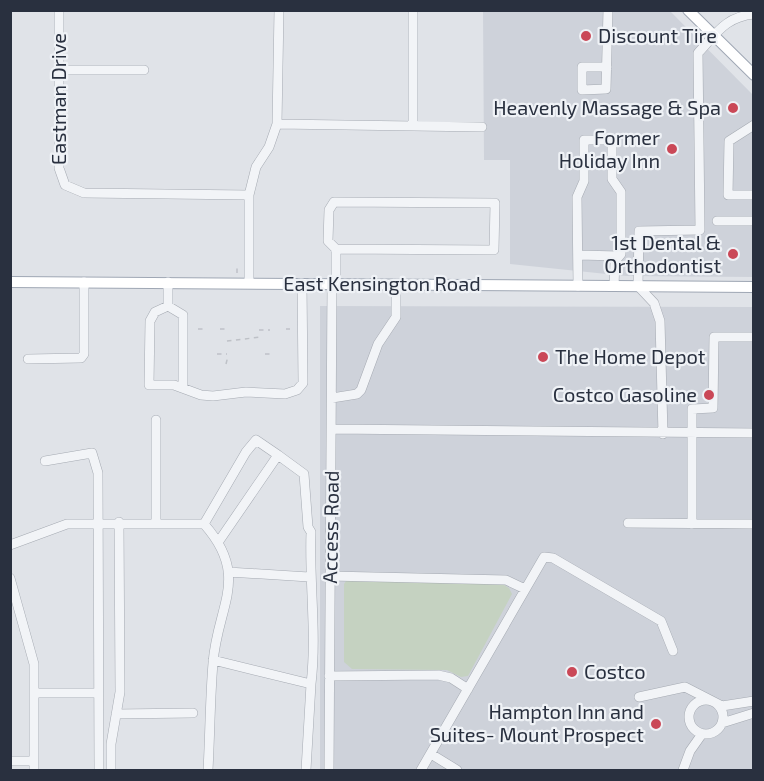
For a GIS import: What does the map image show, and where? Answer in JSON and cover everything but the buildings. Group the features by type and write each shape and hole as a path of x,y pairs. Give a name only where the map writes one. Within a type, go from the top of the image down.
{"main road":[{"path":"688,10 753,75"},
{"name":"East Kensington Road","path":"10,282 753,287"}],"street":[{"name":"Eastman Drive","path":"59,10 58,168 65,185 84,194 249,195"},
{"path":"249,283 249,195 256,167 269,147 277,124 279,10"},
{"path":"413,10 413,126"},
{"path":"607,67 608,10"},
{"path":"663,434 660,321 654,303 638,286 639,231 700,230 698,53 728,21 737,16 753,14"},
{"path":"59,70 144,70"},
{"path":"277,124 482,127"},
{"path":"753,125 729,141 728,195 753,195"},
{"path":"578,286 577,197 584,181 584,140 612,140 612,179 621,192 619,256 615,261 615,286"},
{"name":"Access Road","path":"329,771 332,398 336,249 328,241 329,210 334,202 495,203 494,250 336,249"},
{"path":"717,221 753,221"},
{"path":"578,255 619,256"},
{"path":"28,359 81,358 84,354 84,282"},
{"path":"168,282 168,306"},
{"path":"168,306 155,312 150,321 148,385 183,387 209,396 246,392 285,394 297,390 303,383 302,283"},
{"path":"332,398 357,394 361,390 378,344 396,317 393,284"},
{"path":"168,306 183,315 183,387"},
{"path":"692,524 692,409 713,408 714,337 753,337"},
{"path":"156,420 156,522"},
{"path":"332,429 663,434 753,433"},
{"path":"204,524 246,452 256,440 304,474 308,527 311,532 309,577 313,667 306,771"},
{"path":"45,461 92,453 98,473 99,771"},
{"path":"219,541 278,454"},
{"path":"10,545 67,524 98,522 204,524 219,541 228,572 229,596 213,660 208,771"},
{"path":"111,771 111,744 120,692 119,522"},
{"path":"628,523 753,524"},
{"path":"421,771 468,689 489,642 544,557 548,556 661,621 673,651"},
{"path":"228,572 309,577"},
{"path":"330,576 506,580 525,589"},
{"path":"10,578 14,603 31,648 34,693 34,766 10,761"},
{"path":"213,660 311,684"},
{"path":"329,676 438,675 451,678 468,689"},
{"path":"639,697 685,687 713,701 721,708 722,723"},
{"path":"34,693 98,693"},
{"path":"690,751 689,723 692,706 702,700 728,705 753,701"},
{"path":"116,714 193,713"},
{"path":"689,723 694,730 702,734 712,734 722,723 753,713"},
{"path":"683,771 690,751 702,734"},
{"path":"430,754 457,771"}],"path":[{"path":"198,329 203,329"},
{"path":"220,329 227,329"},
{"path":"259,330 270,330"},
{"path":"227,341 261,337"},
{"path":"217,354 227,355 226,364"},
{"path":"265,354 272,354"}],"shaded area":[{"path":"483,11 670,11 753,95 753,277 626,276 510,264 510,160 484,160"},
{"path":"320,306 753,307 753,770 320,770"}],"green space":[{"path":"346,581 499,582 509,588 512,594 468,676 461,677 447,670 352,669 344,662 344,584"}],"place":[{"name":"Discount Tire","path":"586,36"},
{"name":"Heavenly Massage & Spa","path":"733,108"},
{"name":"Former Holiday Inn","path":"672,149"},
{"name":"1st Dental & Orthodontist","path":"733,254"},
{"name":"The Home Depot","path":"543,357"},
{"name":"Costco Gasoline","path":"709,395"},
{"name":"Costco","path":"572,672"},
{"name":"Hampton Inn and Suites- Mount Prospect","path":"656,724"}]}
